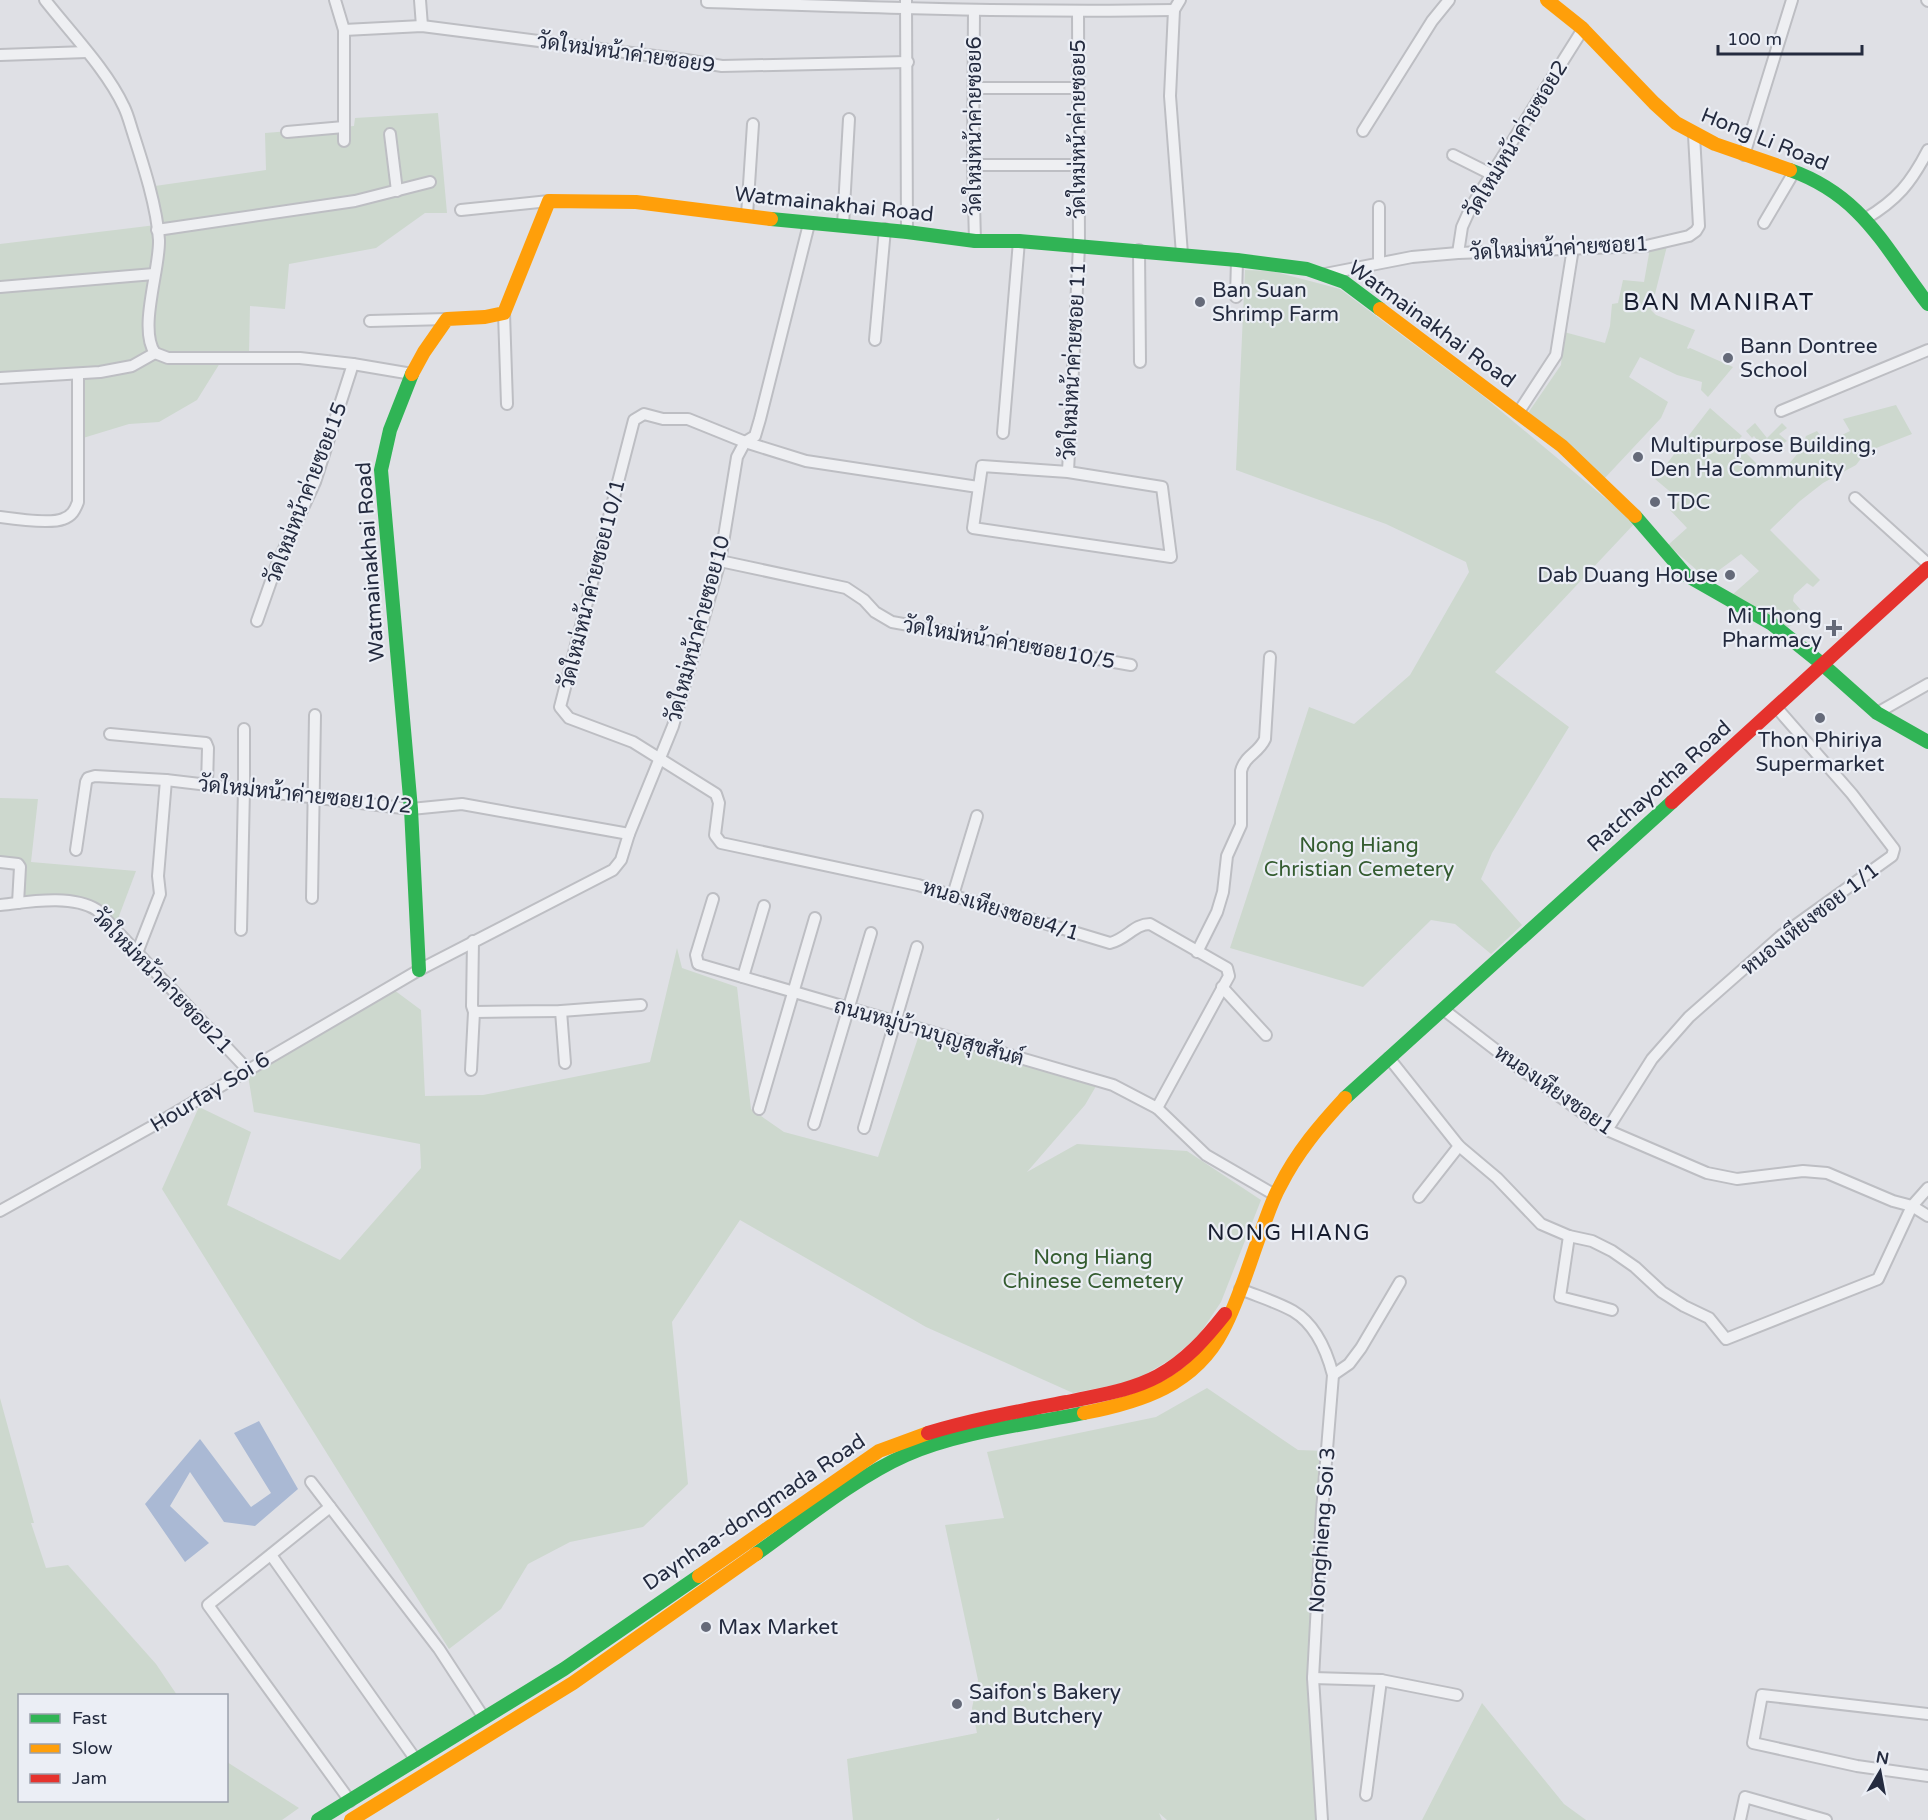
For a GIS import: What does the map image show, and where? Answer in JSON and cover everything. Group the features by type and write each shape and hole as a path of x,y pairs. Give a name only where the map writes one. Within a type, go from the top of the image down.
{"main road":[{"name":"Hong Li Road","path":"1547,0 1583,29 1659,110 1694,135 1794,172 1838,193 1865,219 1928,304"},
{"name":"Watmainakhai Road","path":"549,201 636,202 809,224 885,229 975,241 1019,241 1182,254 1307,269 1325,274 1344,282 1562,446 1641,522 1686,575 1772,624 1822,664 1877,714 1928,742"},
{"path":"447,319 504,312 549,201"},
{"name":"Watmainakhai Road","path":"419,970 411,809 381,470 384,447 412,374 447,319"},
{"name":"Ratchayotha Road","path":"1417,1034 1928,566"},
{"name":"Daynhaa-dongmada Road","path":"351,1820 573,1683 844,1492 886,1465 915,1451 961,1438 1130,1403 1151,1396 1179,1382 1199,1366 1213,1349 1224,1329 1275,1195 1299,1152 1350,1092 1417,1034"},
{"name":"Daynhaa-dongmada Road","path":"318,1820 564,1669 879,1451 910,1437 958,1423 1126,1389 1145,1382 1191,1353 1203,1342 1234,1303"},
{"path":"1126,1389 1130,1403"},
{"path":"429,1752 439,1766"}],"street":[{"path":"45,0 94,59 124,106 147,183 159,242 149,339 154,353"},
{"path":"334,0 344,30 344,141"},
{"path":"420,0 422,26"},
{"path":"707,0 707,2 907,4 974,10 1078,12 1177,5 1170,96 1182,254"},
{"path":"1363,131 1432,21 1449,0"},
{"path":"1744,155 1792,0"},
{"path":"907,4 907,232"},
{"name":"วัดใหม่หน้าค่ายซอย6","path":"974,10 975,241"},
{"name":"วัดใหม่หน้าค่ายซอย5","path":"1078,12 1079,246"},
{"name":"วัดใหม่หน้าค่ายซอย9","path":"344,30 422,26 722,66 908,62"},
{"name":"วัดใหม่หน้าค่ายซอย2","path":"1458,253 1462,227 1471,207 1583,29"},
{"path":"0,55 87,52"},
{"path":"974,88 1078,88"},
{"path":"843,225 849,119"},
{"path":"747,215 753,124"},
{"path":"287,132 344,127"},
{"path":"390,134 397,191"},
{"name":"วัดใหม่หน้าค่ายซอย1","path":"1325,274 1379,262 1458,253 1646,246 1689,236 1699,226 1694,135"},
{"path":"1865,219 1888,205 1916,174 1928,150"},
{"path":"1453,154 1491,174"},
{"path":"973,165 1078,165"},
{"path":"1764,223 1794,172"},
{"path":"157,230 355,201 430,182"},
{"path":"461,210 549,201"},
{"path":"1379,207 1379,262"},
{"name":"วัดใหม่หน้าค่ายซอย10","path":"628,834 673,726 720,561 737,457 745,442 755,436 809,224"},
{"path":"875,340 885,229"},
{"path":"1003,433 1019,241"},
{"name":"วัดใหม่หน้าค่ายซอย 11","path":"1068,472 1079,246"},
{"path":"1518,413 1556,355 1573,248"},
{"path":"1139,250 1140,362"},
{"path":"1236,297 1237,260"},
{"path":"0,287 154,274"},
{"path":"504,312 507,404"},
{"path":"370,321 447,319"},
{"path":"1781,411 1928,350"},
{"path":"154,353 168,358 300,358 412,374"},
{"path":"0,378 100,372 132,366 154,353"},
{"name":"วัดใหม่หน้าค่ายซอย15","path":"257,621 277,564 315,482 353,364"},
{"path":"0,517 62,520 74,512 78,502 78,374"},
{"name":"วัดใหม่หน้าค่ายซอย10/1","path":"660,759 633,742 569,718 560,707 634,420 644,414 663,419 688,419 745,442"},
{"path":"745,442 806,461 978,487"},
{"name":"วัดใหม่หน้าค่ายซอย 11","path":"982,466 1068,472 1162,487 1171,556 973,528 982,466"},
{"path":"1855,498 1928,566"},
{"name":"วัดใหม่หน้าค่ายซอย10/5","path":"720,561 846,588 864,600 875,612 892,622 1131,665"},
{"path":"1197,952 1217,912 1223,892 1227,856 1241,825 1241,771 1244,762 1261,749 1266,739 1270,657"},
{"path":"1877,714 1928,684"},
{"name":"หนองเหียงซอย 1/1","path":"1607,1130 1652,1059 1689,1017 1782,935 1892,856 1894,849 1852,794 1776,707"},
{"path":"312,898 315,714"},
{"path":"241,930 244,729"},
{"path":"110,734 206,743 208,748 207,785"},
{"name":"หนองเหียงซอย4/1","path":"660,759 716,794 719,803 714,835 721,843 918,885 1110,943 1121,940 1140,924 1150,924 1227,968 1229,976 1222,987"},
{"name":"วัดใหม่หน้าค่ายซอย10/2","path":"76,850 86,782 88,778 95,776 166,780 411,809 462,804 628,834"},
{"path":"137,953 160,894 158,876 166,780"},
{"path":"953,895 977,816"},
{"name":"Hourfay Soi 6","path":"0,1211 151,1127 419,970 613,870 621,860 628,834"},
{"path":"0,862 18,864 20,867 18,903"},
{"name":"ถนนหมู่บ้านบุญสุขสันต์","path":"713,898 696,955 698,964 1113,1085 1157,1108 1206,1155 1275,1195"},
{"name":"วัดใหม่หน้าค่ายซอย21","path":"0,905 37,901 78,902 90,906 107,919 247,1069"},
{"path":"743,977 764,906"},
{"path":"759,1108 815,918"},
{"path":"814,1124 871,933"},
{"path":"471,1070 474,1012 472,1006 473,941"},
{"path":"864,1128 916,946"},
{"path":"1157,1108 1222,987 1266,1035"},
{"path":"474,1012 561,1011 641,1005"},
{"name":"หนองเหียงซอย1","path":"1444,1010 1518,1067 1607,1130 1707,1173 1737,1179 1803,1171 1827,1173 1893,1201 1912,1206 1928,1216"},
{"path":"561,1011 565,1063"},
{"path":"1389,1058 1459,1146 1497,1178 1541,1224 1569,1236 1592,1241 1612,1251 1635,1267 1662,1292 1709,1318 1726,1339 1878,1279 1912,1206 1928,1188"},
{"path":"1419,1197 1459,1146"},
{"path":"1569,1236 1560,1297 1612,1310"},
{"path":"1333,1375 1349,1364 1361,1348 1400,1282"},
{"name":"Nonghieng Soi 3","path":"1240,1289 1294,1311 1306,1321 1328,1354 1333,1375 1313,1678 1322,1820"},
{"path":"310,1482 439,1648 484,1718"},
{"path":"330,1507 208,1605 350,1801"},
{"path":"271,1555 416,1760"},
{"path":"1313,1678 1381,1680 1457,1695"},
{"path":"1366,1795 1381,1680"},
{"path":"1928,1714 1762,1695 1753,1743 1857,1766 1928,1776"},
{"path":"1740,1820 1745,1797 1826,1820"}],"green space":[{"path":"438,113 447,213 425,213 376,248 289,264 285,309 250,306 249,354 220,363 197,400 159,422 129,424 83,438 77,374 0,378 0,244 156,225 148,187 266,170 265,133 354,126 355,118"},
{"path":"1667,246 1651,310 1656,315 1695,330 1688,349 1733,367 1708,397 1701,390 1702,382 1677,375 1640,357 1629,377 1668,402 1661,418 1602,481 1526,416 1561,365 1564,332 1605,343 1610,326 1612,304 1618,303 1623,280 1644,282 1650,248"},
{"name":"Nong Hiang Christian Cemetery","path":"1245,270 1272,271 1340,289 1483,396 1635,523 1495,672 1569,727 1492,853 1481,879 1522,925 1491,954 1455,924 1431,920 1363,987 1230,948 1309,707 1354,724 1410,675 1469,572 1466,562 1386,524 1236,470"},
{"path":"1896,405 1912,434 1866,452 1856,465 1823,483 1770,530 1820,580 1813,587 1807,583 1794,595 1793,601 1806,616 1787,628 1777,619 1769,619 1731,596 1759,571 1741,554 1707,579 1668,545 1687,528 1670,510 1680,500 1655,479 1710,408 1742,436 1736,442 1767,474 1780,470 1792,461 1806,436 1817,431 1826,443 1850,431 1843,419"},
{"path":"1755,423 1767,438 1782,423 1787,428 1779,434 1787,441 1781,445 1777,439 1764,450 1754,436 1752,438 1746,431"},
{"path":"0,798 38,799 31,862 136,871 116,924 97,904 83,897 22,896 23,866 17,857 0,857"},
{"name":"Nong Hiang Chinese Cemetery","path":"677,948 682,968 737,987 751,1109 784,1132 878,1157 921,1029 1099,1081 1085,1105 1027,1172 1077,1144 1187,1151 1261,1200 1221,1302 1199,1335 1173,1358 1134,1381 1073,1393 926,1327 740,1220 672,1322 688,1484 643,1527 570,1542 528,1564 501,1609 449,1649 162,1189 199,1107 251,1132 227,1205 340,1260 421,1168 420,1144 254,1112 247,1069 390,987 421,1010 425,1096 483,1095 650,1062"},
{"path":"1207,1388 1298,1450 1326,1451 1314,1687 1322,1820 1167,1820 1159,1813 1162,1820 999,1820 999,1818 996,1820 853,1820 847,1759 977,1733 972,1708 978,1680 945,1525 1004,1518 987,1452 1156,1417"},
{"path":"0,1398 34,1523 31,1523 46,1568 68,1565 156,1664 176,1694 18,1694 18,1802 228,1802 228,1763 299,1808 282,1820 0,1820"},
{"path":"1482,1703 1564,1804 1586,1820 1422,1820"}],"water":[{"path":"259,1421 298,1489 255,1526 224,1522 190,1472 170,1506 209,1543 185,1562 145,1504 200,1439 251,1507 271,1493 234,1433"}],"traffic: fast":[{"path":"1790,170 1815,181 1854,209 1870,225 1928,304"},
{"path":"771,219 975,241 1019,241 1237,260 1307,269 1344,282 1380,309"},
{"path":"412,374 390,430 381,470 411,809 419,970"},
{"path":"1635,516 1686,575 1772,624 1822,664 1877,713 1928,742"},
{"path":"1345,1098 1672,802"},
{"path":"756,1554 848,1488 906,1455 971,1434 1084,1413"},
{"path":"318,1820 564,1669 699,1576"}],"traffic: slow":[{"path":"1547,0 1582,28 1676,123 1715,144 1790,170"},
{"path":"412,374 447,319 485,317 504,313 549,201 636,202 771,219"},
{"path":"1380,309 1562,446 1635,516"},
{"path":"1084,1413 1126,1403 1164,1388 1182,1378 1211,1349 1234,1307 1277,1191 1301,1150 1345,1098"},
{"path":"699,1576 879,1451 928,1433"},
{"path":"351,1820 573,1683 756,1554"}],"traffic: jam":[{"path":"1672,802 1928,568"},
{"path":"928,1433 980,1419 1114,1392 1147,1381 1168,1370 1186,1356 1225,1314"}],"place":[{"name":"Ban Suan Shrimp Farm","path":"1200,302"},
{"name":"Bann Dontree School","path":"1728,358"},
{"name":"Multipurpose Building, Den Ha Community","path":"1638,457"},
{"name":"TDC","path":"1655,502"},
{"name":"Dab Duang House","path":"1730,575"},
{"name":"Mi Thong Pharmacy","path":"1834,628"},
{"name":"Thon Phiriya Supermarket","path":"1820,718"},
{"name":"Max Market","path":"706,1627"},
{"name":"Saifon's Bakery and Butchery","path":"957,1704"}],"district":[{"name":"BAN MANIRAT","path":"1719,302"},
{"name":"NONG HIANG","path":"1289,1232"}]}
